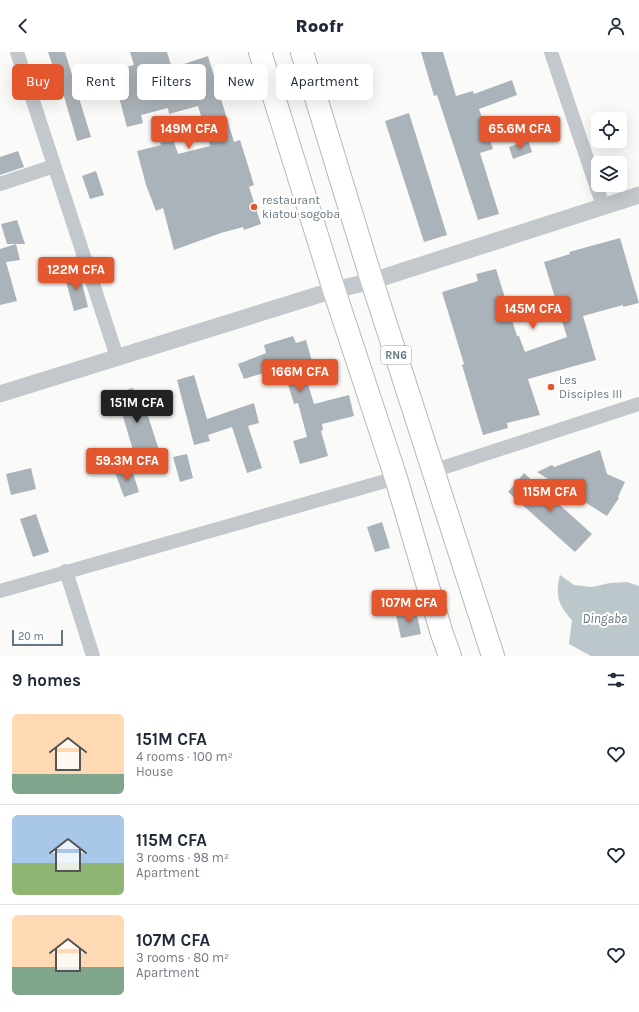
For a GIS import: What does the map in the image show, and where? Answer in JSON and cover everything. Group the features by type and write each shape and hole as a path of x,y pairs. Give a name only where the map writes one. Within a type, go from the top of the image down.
{"highway":[{"path":"260,52 334,290 396,478 442,634 450,656"},
{"name":"RN6","path":"302,52 372,281 493,656"}],"street":[{"path":"17,52 117,357"},
{"path":"551,52 603,206"},
{"path":"0,184 54,166"},
{"path":"0,394 334,290 372,281 639,195"},
{"path":"433,471 639,404"},
{"path":"0,591 396,478"},
{"path":"66,571 93,656"}],"water":[{"name":"Dingaba","path":"560,575 574,585 592,587 610,583 627,582 639,586 639,656 591,656 569,644 572,620 559,599 558,588"}],"building":[{"path":"48,52 65,52 72,75 72,100 80,100 91,137 77,141 64,96 64,64 52,64"},
{"path":"130,52 167,52 171,64 137,64 137,100 206,100 206,64 184,64 208,56 214,76 214,100 221,100 234,142 240,140 254,185 249,187 261,224 244,230 243,227 221,233 174,250 163,208 156,211 146,185 137,151 161,145 160,143 173,139 178,154 210,146 198,106 169,114 168,108 141,115 143,123 127,127 120,100 129,100 129,66 134,65"},
{"path":"421,52 443,52 456,96 473,91 474,94 512,80 517,95 479,109 493,149 480,153 499,214 478,220 437,95 434,96"},
{"path":"409,113 447,235 424,242 385,121"},
{"path":"528,140 532,152 513,159 509,147"},
{"path":"18,151 24,167 0,175 0,157"},
{"path":"96,171 104,195 90,199 82,176"},
{"path":"17,220 25,244 7,244 1,224"},
{"path":"620,238 639,303 623,307 623,305 583,316 596,360 528,379 540,415 507,423 508,428 483,435 462,365 464,364 442,292 478,281 476,274 496,269 517,336 519,336 525,352 567,337 544,262 570,254 569,252"},
{"path":"16,244 20,260 6,262 17,301 0,305 0,249"},
{"path":"79,271 88,307 74,311 64,274"},
{"path":"293,336 296,343 306,340 313,365 303,368 314,404 349,395 354,416 322,424 323,430 321,431 328,456 300,464 293,441 307,437 298,403 294,404 283,367 244,379 238,364 266,353 264,345"},
{"path":"194,375 207,419 254,403 259,423 248,426 262,468 247,473 232,427 208,435 210,441 194,445 177,380"},
{"path":"133,388 140,409 145,407 159,450 135,457 116,393"},
{"path":"600,450 607,474 625,482 618,497 619,498 607,516 537,472 552,465 554,467"},
{"path":"187,454 193,478 180,482 173,457"},
{"path":"131,467 139,492 124,497 115,472"},
{"path":"31,468 36,489 11,495 6,474"},
{"path":"524,473 592,534 575,552 508,492"},
{"path":"36,514 49,552 33,557 20,519"},
{"path":"382,522 390,548 375,552 367,527"},
{"path":"416,610 421,634 401,638 396,615"}],"place":[{"name":"restaurant kiatou sogoba","path":"254,207"},
{"name":"Les Disciples III","path":"551,387"}]}
